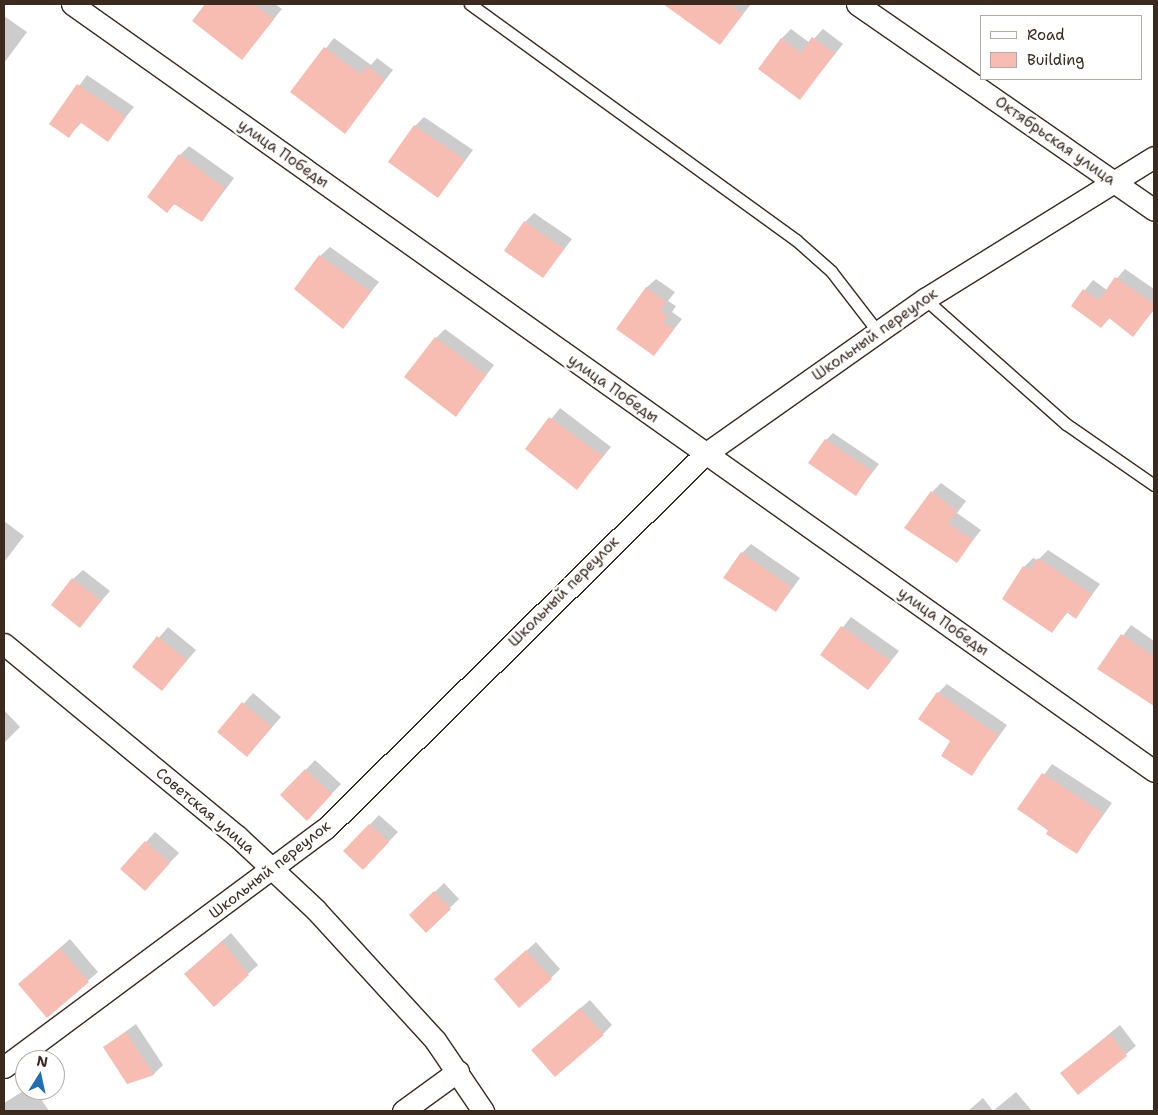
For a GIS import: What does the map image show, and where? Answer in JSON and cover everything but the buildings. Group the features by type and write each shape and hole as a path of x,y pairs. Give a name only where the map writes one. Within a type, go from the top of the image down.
{"street":[{"name":"улица Победы","path":"72,4 704,454 1154,771"},
{"name":"Октябрьская улица","path":"856,4 1154,210"},
{"name":"Школьный переулок","path":"4,1067 273,870 326,828 704,454 925,299 1154,157"},
{"name":"Советская улица","path":"4,644 273,870 315,909 415,1018 458,1071 483,1111"},
{"path":"403,1111 458,1071"}],"lane":[{"path":"470,4 796,240 831,270 878,332"},
{"path":"925,299 1066,424 1154,485"}]}
